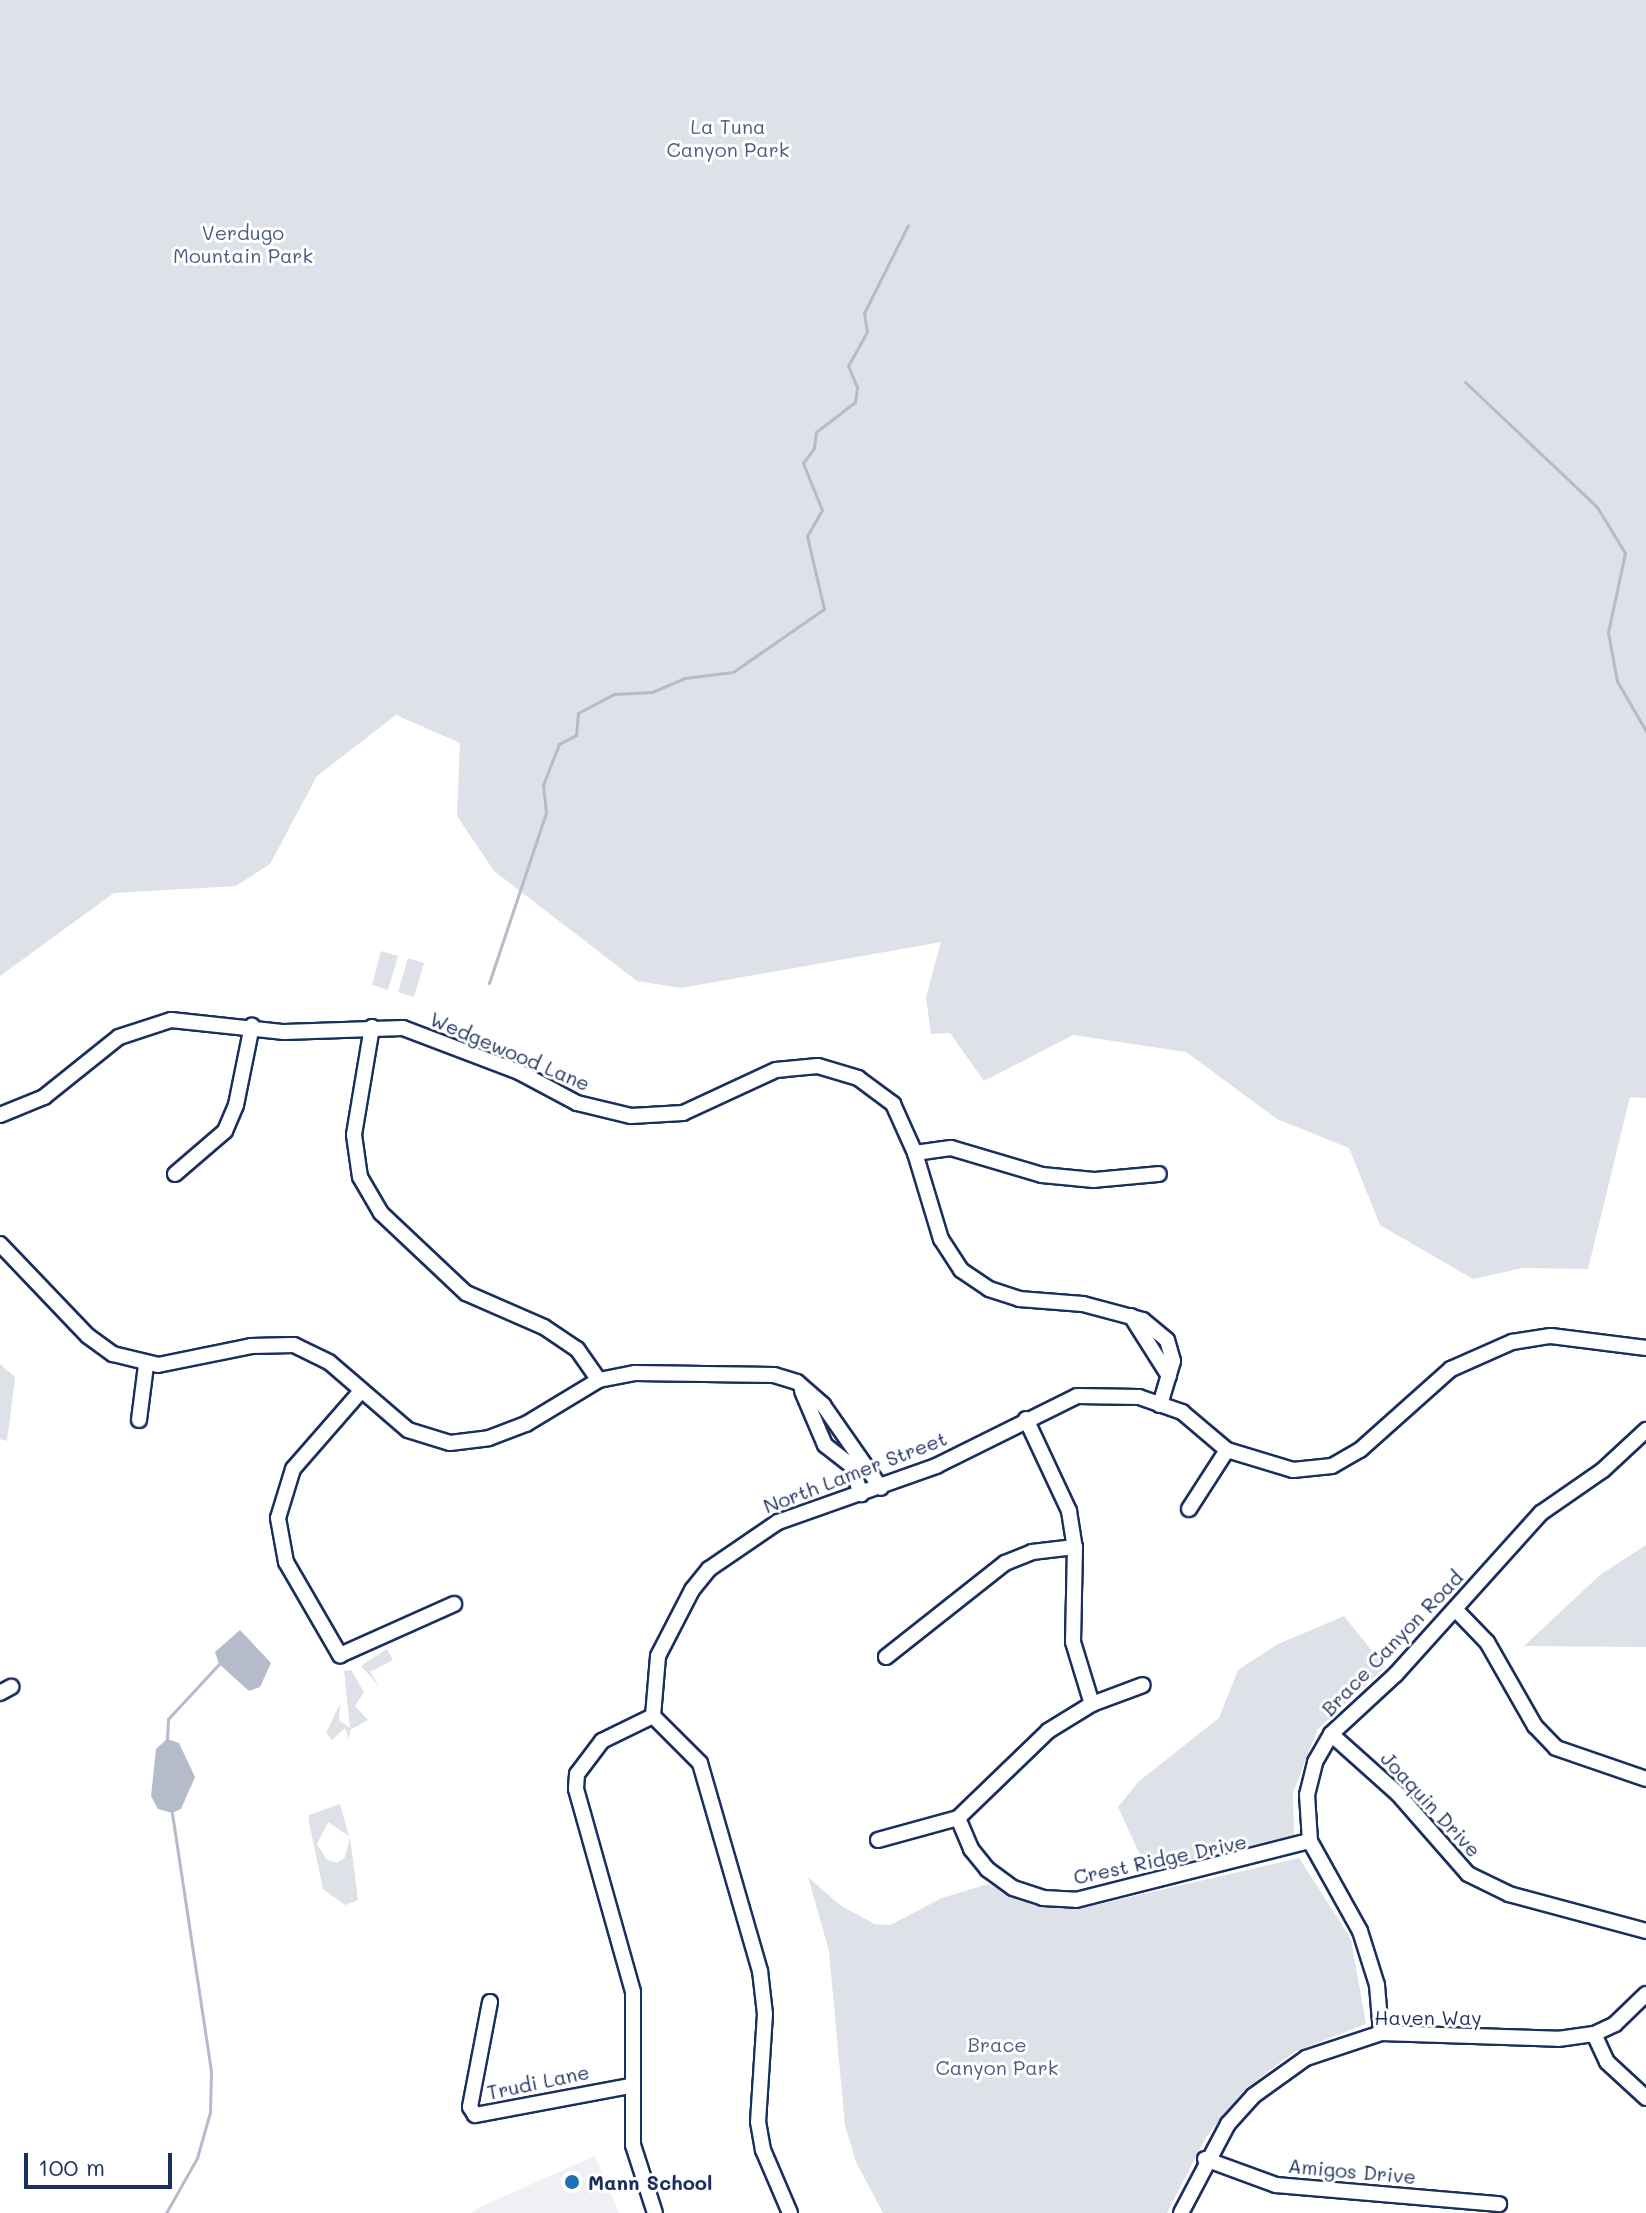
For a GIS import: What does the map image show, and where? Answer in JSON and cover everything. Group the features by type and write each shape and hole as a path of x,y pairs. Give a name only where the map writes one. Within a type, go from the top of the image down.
{"street":[{"name":"Wedgewood Lane","path":"0,1115 44,1097 119,1037 171,1020 252,1026 284,1032 403,1028 451,1044 577,1103 631,1116 683,1113 776,1070 818,1066 858,1078 893,1104 915,1153 941,1239 961,1270 989,1289 1019,1299 1083,1304 1131,1316 1167,1340 1173,1361 1160,1405"},
{"path":"175,1174 225,1131 236,1105 252,1026"},
{"path":"372,1027 354,1135 360,1177 381,1213 466,1293 544,1327 577,1349 599,1380"},
{"path":"915,1153 951,1148 1042,1175 1094,1180 1159,1174"},
{"path":"0,1244 88,1336 113,1354 146,1365 284,1344 329,1362 408,1430 450,1443 489,1438 526,1424 599,1380 635,1373 700,1371 774,1375 797,1382 823,1405 881,1488"},
{"name":"North Lamer Street","path":"653,1716 658,1656 692,1590 709,1569 778,1522 881,1488 1077,1396 1105,1393 1182,1412 1227,1450 1293,1470 1332,1466 1360,1450 1451,1369 1512,1342 1551,1336 1646,1348"},
{"path":"139,1420 146,1365"},
{"path":"797,1382 825,1445 851,1465 861,1494"},
{"path":"361,1391 298,1461 278,1518 279,1539 294,1580 332,1649 344,1654 454,1604"},
{"path":"1026,1419 1057,1478 1075,1547 1073,1642 1092,1704"},
{"name":"Brace Canyon Road","path":"1381,2033 1377,1985 1360,1931 1310,1841 1307,1795 1315,1762 1331,1734 1455,1609 1541,1513 1603,1470 1646,1430"},
{"path":"1189,1509 1227,1450"},
{"path":"886,1657 1005,1563 1032,1552 1075,1547"},
{"path":"1455,1609 1487,1642 1535,1726 1556,1748 1646,1779"},
{"path":"878,1840 958,1818 1048,1731 1092,1704 1143,1685"},
{"path":"655,2213 633,2145 630,2086 633,1992 576,1789 577,1774 602,1741 653,1716 700,1763 760,1971 765,2014 758,2122 763,2150 790,2213"},
{"name":"Joaquin Drive","path":"1331,1734 1398,1794 1468,1874 1509,1894 1646,1931"},
{"name":"Crest Ridge Drive","path":"958,1818 971,1849 987,1869 1013,1888 1043,1898 1076,1900 1310,1841"},
{"name":"Haven Way","path":"1181,2213 1205,2159 1228,2124 1277,2077 1341,2043 1381,2033 1558,2039 1594,2034 1615,2024 1646,1994"},
{"name":"Trudi Lane","path":"490,2002 470,2107 475,2115 630,2086"},
{"path":"1594,2034 1607,2062 1646,2098"},
{"name":"Amigos Drive","path":"1205,2159 1276,2185 1499,2204"}],"shaded area":[{"name":"Mann School","path":"595,2156 619,2213 471,2213 480,2207"}],"green space":[{"path":"0,0 1646,0 1646,1098 1630,1097 1588,1269 1523,1268 1473,1279 1380,1225 1349,1148 1277,1119 1186,1052 1073,1035 984,1081 950,1033 931,1034 926,997 941,942 681,988 637,981 494,871 457,816 460,743 396,715 317,776 270,864 236,886 114,893 0,976"},
{"path":"381,951 398,956 388,990 372,985"},
{"path":"408,958 424,963 414,997 398,992"},
{"path":"0,1364 15,1377 7,1441 0,1439"},
{"path":"1646,1545 1646,1647 1524,1646 1600,1575"},
{"path":"1344,1616 1385,1667 1317,1730 1293,1793 1294,1835 1147,1870 1118,1807 1138,1782 1219,1718 1238,1670 1276,1645"},
{"path":"387,1649 393,1660 370,1672 380,1687 361,1666"},
{"path":"351,1670 364,1692 355,1706 368,1720 350,1730 349,1739 345,1728 332,1740 326,1733 340,1704 339,1720 350,1728 344,1671"},
{"path":"340,1804 349,1836 328,1822 317,1844 327,1860 337,1863 345,1857 350,1837 358,1900 345,1905 323,1889 309,1822 309,1815"},
{"name":"Brace Canyon Park","path":"1299,1858 1351,1939 1366,2024 1294,2052 1243,2091 1206,2137 1167,2213 883,2213 856,2162 845,2125 829,1951 808,1877 841,1906 875,1924 890,1925 942,1898 988,1884 1029,1903 1087,1907"}],"water":[{"path":"240,1630 271,1663 260,1687 249,1691 219,1664 215,1652"},
{"path":"167,1739 179,1743 195,1777 181,1809 172,1813 158,1809 151,1796 156,1749"}],"waterway":[{"path":"489,983 546,813 543,785 559,744 576,735 578,713 614,694 652,692 685,678 733,672 824,609 807,536 822,510 803,463 814,448 816,432 855,402 857,387 848,366 867,332 864,313 908,225"},
{"path":"1465,382 1597,507 1625,553 1608,632 1617,681 1646,731"},
{"path":"167,1739 168,1719 219,1664"},
{"path":"166,2213 197,2158 210,2112 211,2071 172,1813"}],"place":[{"name":"Mann School","path":"572,2182"}],"park label":[{"name":"La Tuna Canyon Park","path":"728,138"},
{"name":"Verdugo Mountain Park","path":"243,244"}]}
